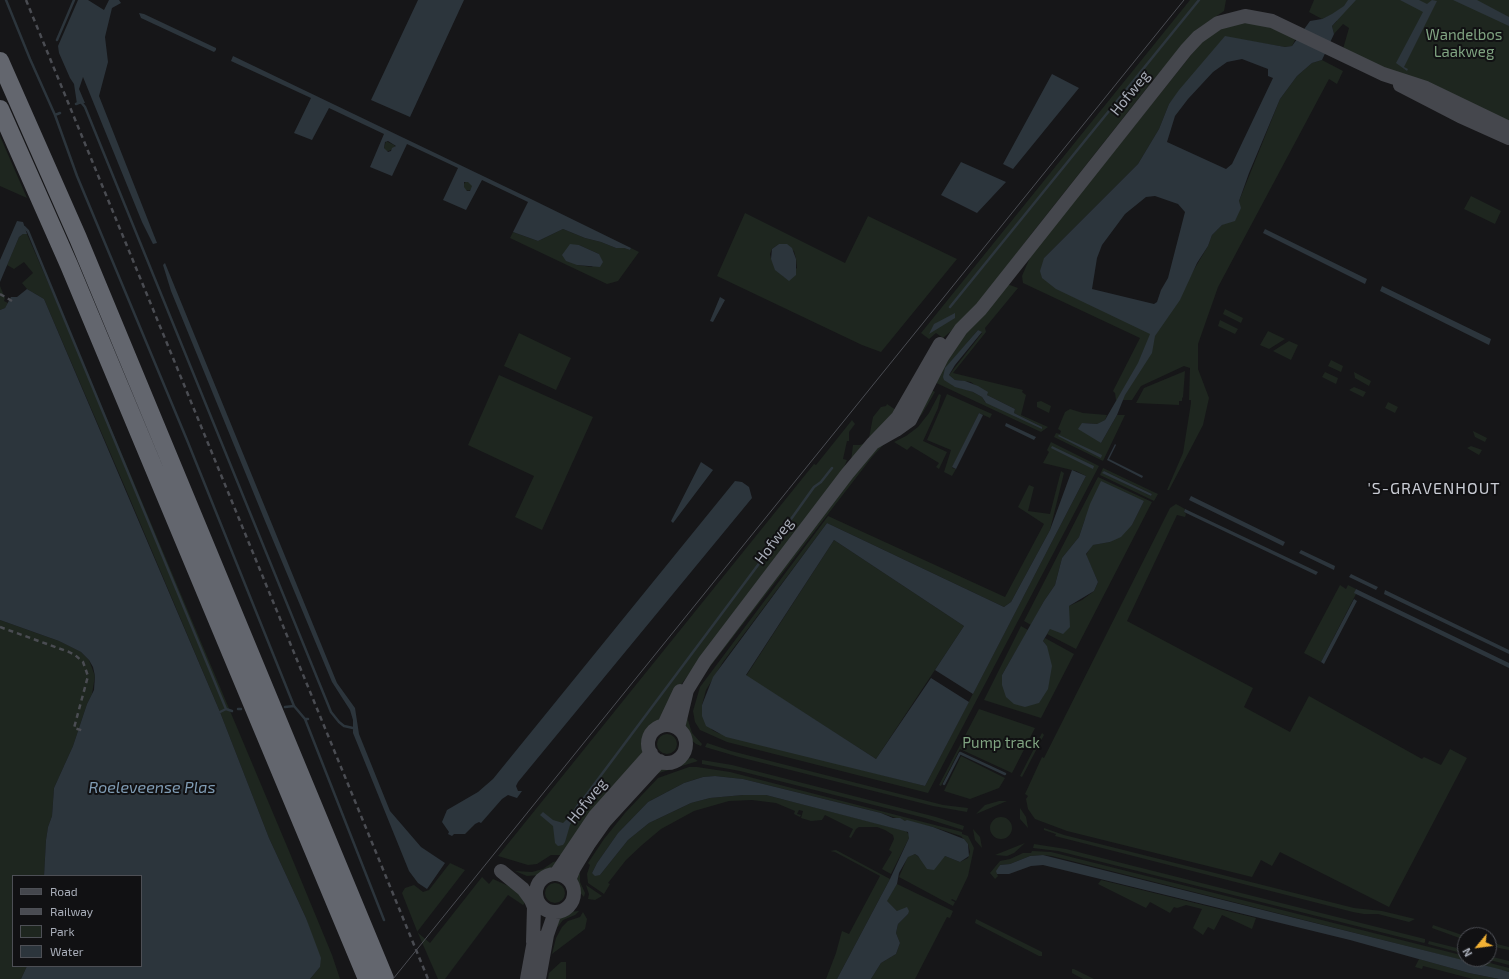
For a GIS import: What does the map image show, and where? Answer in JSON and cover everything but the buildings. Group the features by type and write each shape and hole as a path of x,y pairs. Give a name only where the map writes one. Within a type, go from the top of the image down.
{"highway":[{"path":"0,61 81,245 385,979"},
{"path":"0,109 105,350 367,979"}],"main road":[{"name":"Hofweg","path":"664,725 682,688 873,442 901,412 936,349 942,342 961,330 981,309 1198,37 1218,23 1245,16 1272,21 1384,74 1426,88 1509,128"},
{"name":"Hofweg","path":"1384,74 1421,97 1509,138"},
{"name":"Hofweg","path":"678,728 687,690 704,661"},
{"path":"664,725 678,728 685,739 683,753 675,761 668,763 655,757 648,742 651,734 656,728 664,725"},
{"name":"Hofweg","path":"556,874 595,816 655,757"},
{"name":"Hofweg","path":"569,880 584,851 605,821 655,757"},
{"path":"501,871 523,889 531,900 534,907 533,942"},
{"path":"556,874 569,880 574,890 573,899 565,909 556,912 542,907 536,897 537,887 545,876 556,874"},
{"path":"527,979 533,942 542,907"},
{"path":"539,979 547,935 556,912"}],"green space":[{"path":"1190,0 1226,0 1224,11 1196,30 1154,79 1029,237 970,315 943,338 936,333 929,339 921,333"},
{"name":"Wandelbos Laakweg","path":"1314,0 1509,0 1509,125 1343,49 1349,28 1343,24 1334,34 1332,26 1337,21 1329,16 1322,19 1309,12"},
{"path":"1243,22 1262,24 1296,38 1292,46 1285,47 1225,37 1169,104 1159,129 1138,164 1044,258 1155,335 1208,246 1212,235 1222,225 1239,201 1280,99 1297,76 1312,63 1322,60 1343,71 1337,84 1329,79 1218,287 1198,344 1198,369 1209,398 1203,425 1169,490 1167,490 1183,453 1191,403 1191,400 1189,400 1190,368 1184,366 1141,386 1132,400 1116,400 1115,393 1113,391 1140,338 1023,283 1022,276 1031,255 1203,40 1222,28"},
{"path":"0,136 27,198 0,186"},
{"path":"386,141 394,145 396,148 386,152 384,148"},
{"path":"466,182 470,182 472,186 470,190 466,190 464,188 464,184"},
{"path":"1471,196 1501,211 1495,224 1464,209"},
{"path":"745,213 845,263 868,216 957,259 881,352 862,345 717,276","holes":["779,244 794,251 797,268 784,277 771,259 770,254 772,249"]},
{"path":"563,229 616,248 630,250 631,248 639,252 618,281 607,284 510,238 513,232 538,241","holes":["579,245 599,254 592,267 577,265"]},
{"path":"23,234 27,234 97,395 289,851 332,955 340,979 310,979 320,967 306,918 269,838 220,712 124,485 44,299 27,289 22,283 33,273 24,262 14,269 7,265 19,237"},
{"path":"1007,284 1018,288 985,328 986,332 953,373 1023,390 1022,392 1026,395 1021,415 1048,427 1041,432 932,381 945,355","holes":["978,330 982,333 949,375 955,380 971,382 987,395 1015,409 1014,413 1042,427 985,402 982,397 973,392 952,385 945,369"]},
{"path":"0,286 5,298 4,301 8,303 5,308 0,310"},
{"path":"1225,309 1243,318 1241,323 1223,314"},
{"path":"1220,320 1238,329 1235,334 1218,326"},
{"path":"1268,331 1285,339 1269,349 1260,345"},
{"path":"519,333 571,358 556,390 504,366"},
{"path":"1289,341 1298,345 1291,360 1273,351"},
{"path":"1331,360 1343,366 1341,372 1328,366"},
{"path":"1185,371 1183,397 1182,401 1179,401 1179,405 1136,403 1144,388"},
{"path":"1325,372 1338,378 1336,384 1322,377"},
{"path":"1354,372 1371,381 1369,386 1355,378"},
{"path":"499,375 593,417 542,530 515,517 534,476 468,445"},
{"path":"1354,387 1366,392 1363,397 1349,390"},
{"path":"932,390 935,392 922,414 914,424 887,441 872,457 696,685 692,694 687,717 692,733 702,744 701,746 696,744 691,740 684,728 691,691 861,463"},
{"path":"939,394 941,395 938,408 923,441 947,452 939,469 936,467 939,463 911,446 907,450 894,442 906,436 918,427 929,413"},
{"path":"947,394 992,414 990,418 979,413 952,468 956,469 952,476 944,472 951,450 927,440"},
{"path":"1041,401 1051,406 1049,413 1037,407 1037,402"},
{"path":"1388,402 1398,407 1395,413 1385,408"},
{"path":"887,404 896,410 851,461 853,445 865,443 869,438 873,417 881,407 886,406"},
{"path":"1070,409 1083,413 1107,415 1105,420 1097,424 1082,423 1101,443 1117,415 1125,415 1103,461 1054,437 1056,433 1060,434 1061,431 1058,429 1065,412"},
{"path":"852,420 855,424 849,432 849,441 847,441 843,459 847,460 842,472 677,690 661,722 653,727 646,735 645,751 561,855 551,855 537,864 528,865 498,856 814,464 816,465"},
{"path":"1473,431 1487,438 1485,442 1475,437"},
{"path":"1051,442 1099,466 928,793 727,742 700,730 695,722 693,711 700,687 828,516 1005,597 1044,524 1018,507 1029,485 1034,487 1028,511 1050,514 1061,471 1064,473 1050,530 1011,602 1004,607 827,523 723,662 706,690 702,705 712,730 718,733 925,786 1086,476 1076,471 1043,463 1049,452 1047,450"},
{"path":"1471,446 1482,450 1479,455 1467,448"},
{"path":"1103,468 1158,494 1154,501 1100,475","holes":["1104,471 1152,494 1151,496 1103,473"]},
{"path":"1098,477 1152,502 1076,649 1047,634 1050,629 1068,617 1069,606 1082,600 1094,591 1098,582 1086,555 1092,545 1110,542 1132,525 1144,501 1085,519 1079,537 1062,558 1055,585 1044,601 1031,625 1024,621"},
{"path":"1176,504 1185,509 1185,517 1177,515 1127,621 1253,688 1244,707 1290,732 1309,696 1422,759 1424,757 1441,765 1450,749 1467,758 1389,907 1280,852 1272,866 1261,860 1252,877 1067,831 1035,819 1028,809 1026,799 1028,796 1025,794 1042,757 1044,758 1170,508"},
{"path":"834,540 964,626 876,759 746,676"},
{"path":"1340,585 1346,589 1348,585 1356,589 1356,594 1321,662 1304,653"},
{"path":"0,620 59,641 81,652 89,660 95,676 92,694 87,704 73,746 54,788 52,816 48,827 46,840 44,875 12,875 12,967 27,967 21,979 0,979"},
{"path":"1021,626 1028,630 1002,675 1002,685 1047,646 1043,641 1045,638 1074,654 1041,718 984,700"},
{"name":"Pump track","path":"979,709 1035,728 1012,773 960,749 941,786 939,785"},
{"path":"1042,733 1044,735 1022,777 1020,776"},
{"path":"667,734 674,737 677,744 674,751 667,754 660,751 657,744 660,737"},
{"path":"707,743 731,751 943,805 968,808 967,812 933,806 739,757 705,747"},
{"path":"961,756 1005,778 999,788 970,799 944,791"},
{"path":"693,758 698,761 659,773 654,776 604,833 584,864 580,862 601,831 654,771 661,767 674,765 686,759"},
{"path":"702,760 732,765 936,817 964,826 963,830 925,818 740,771 702,764"},
{"path":"689,767 730,772 962,832 962,834 968,836 974,848 968,876 956,901 951,900 955,902 953,906 899,877 908,856 915,854 922,860 945,856 960,862 968,858 970,852 968,844 961,836 881,813 743,779 715,776 703,777 684,783 648,802 618,833 597,863 592,873 600,875 628,840 649,823 691,803 710,798 743,795 766,795 906,831 910,836 891,874 882,869 892,852 889,850 894,839 893,835 885,830 877,827 859,827 856,829 851,838 849,837 853,829 825,815 822,820 811,821 801,818 803,811 799,810 797,814 801,815 800,817 794,814 795,811 776,803 752,800 729,801 694,811 661,829 626,860 608,883 610,884 604,894 588,883 587,874 590,865 588,863 604,839 625,813 658,778"},
{"path":"999,801 1007,801 976,814 985,805"},
{"path":"1020,808 1026,817 1028,828 1020,819"},
{"path":"1001,817 1009,820 1012,828 1009,836 1001,839 993,836 990,828 993,820"},
{"path":"1044,828 1064,835 1354,908 1382,911 1415,919 1409,922 1378,914 1353,912 1055,836 1056,834 1044,830"},
{"path":"973,829 980,837 982,848 975,840"},
{"path":"1025,843 1014,853 1007,856 995,855"},
{"path":"1034,844 1066,849 1425,939 1425,942 1424,943 1058,851 1033,848"},
{"path":"836,850 890,879 837,979 826,979 836,953 842,931 849,934 880,876 835,852 830,851"},
{"path":"1032,851 1051,852 1457,954 1457,959 1052,856 1030,856 1010,864 1000,865 997,874 998,876 995,879 990,873 1000,861 1010,859 1023,853 1031,853"},
{"path":"557,861 551,871 540,875 527,876 515,871 532,872 543,869"},
{"path":"450,863 465,870 417,932 402,893 405,888 414,885 423,892 429,890"},
{"path":"575,871 580,874 580,882 585,893 584,897 578,890 574,881"},
{"path":"482,877 489,884 493,879 515,889 526,902 523,905 508,895 445,979 438,979 418,933 430,943"},
{"path":"1101,880 1256,918 1252,929 1222,915 1214,930 1208,927 1203,935 1193,928 1202,909 1186,905 1177,908 1174,907 1170,913 1150,902 1146,908 1098,884"},
{"path":"555,883 562,886 565,893 562,900 555,903 548,900 545,893 548,886"},
{"path":"897,884 953,911 950,918 947,917 915,979 871,979 881,963 896,954 900,943 896,933 898,924 908,914 897,911 886,901"},
{"path":"586,885 602,896 595,900 588,899 589,894"},
{"path":"579,911 575,915 563,920 556,929 560,916 569,912"},
{"path":"583,912 587,919 585,929 552,954 556,938 562,927 568,921 580,917"},
{"path":"976,919 1042,952 1042,956 1039,956 975,923"},
{"path":"1433,925 1457,933 1457,937 1432,928"},
{"path":"1429,941 1457,948 1457,952 1428,944"},
{"path":"1497,944 1509,947 1509,950 1497,948"},
{"path":"1497,958 1509,961 1509,965 1497,962"},
{"path":"1419,959 1469,973 1499,979 1473,979 1423,966 1422,969 1415,967"},
{"path":"561,962 566,962 566,979 548,979 549,973"},
{"path":"1497,965 1509,968 1509,972 1489,967 1497,967"},
{"path":"1072,969 1094,979 1083,979 1072,973"}],"water":[{"path":"78,0 88,0 104,10 109,0 119,0 121,3 112,8 105,37 108,62 99,96 157,243 153,244 142,222 83,77 79,89 85,103 77,104 74,84 59,53 58,46"},
{"path":"418,0 464,0 410,117 371,100"},
{"path":"1348,0 1356,0 1332,26 1334,34 1322,60 1312,63 1297,76 1280,99 1249,173 1239,201 1241,208 1235,221 1222,225 1212,235 1208,246 1197,263 1180,300 1155,336 1152,353 1125,395 1117,415 1101,443 1078,429 1082,423 1097,424 1105,420 1138,363 1150,334 1056,289 1042,278 1040,271 1044,258 1138,164 1159,129 1169,104 1225,36 1285,47 1292,46 1310,21 1322,19 1344,6","holes":["1242,59 1268,69 1268,76 1273,78 1232,164 1226,169 1167,142 1175,116 1188,99 1213,72 1227,62","1155,196 1178,204 1185,212 1168,278 1161,290 1157,302 1154,304 1092,289 1097,258 1102,245 1125,214 1146,197"]},
{"path":"1400,0 1419,0 1427,4 1432,0 1437,1 1404,67 1408,69 1407,71 1396,63 1423,12"},
{"path":"1453,0 1477,0 1509,17 1509,26"},
{"path":"139,13 216,48 216,50 214,52 141,18"},
{"path":"233,56 631,248 630,250 616,248 563,229 538,241 513,232 528,202 482,180 466,210 443,200 458,168 407,144 392,176 370,167 384,134 329,108 312,140 294,133 311,98 231,61","holes":["388,141 396,146 388,152 384,148 385,142","464,182 468,182 472,186 470,191 467,191 464,187"]},
{"path":"1052,74 1079,88 1013,169 1003,164"},
{"path":"961,162 1006,182 977,213 941,195"},
{"path":"17,221 23,222 27,234 23,234 19,237 0,282 0,260"},
{"path":"1265,229 1367,279 1365,284 1263,233"},
{"path":"570,244 579,245 599,254 603,262 600,267 577,265 566,261 562,255"},
{"path":"779,244 787,244 792,248 796,259 796,275 789,281 775,270 771,259 772,249"},
{"path":"165,263 337,683 355,708 359,734 390,811 421,847 445,863 427,889 418,883 409,871 353,733 353,720 350,710 332,682 265,521 171,291 163,265"},
{"path":"1382,286 1491,339 1489,345 1380,291"},
{"name":"Roeleveense Plas","path":"27,289 44,299 220,712 269,838 306,918 321,958 320,967 310,979 21,979 27,967 142,967 142,875 44,875 46,840 48,827 52,816 54,788 73,746 87,704 94,690 95,676 93,667 89,660 81,652 59,641 0,620 0,310 5,308 11,297 17,297"},
{"path":"720,297 725,300 713,322 710,321"},
{"path":"955,313 955,318 929,334 934,324"},
{"path":"978,330 982,332 955,365 949,375 955,380 965,381 978,386 988,392 987,395 1015,409 1014,413 1042,427 1042,429 986,403 982,397 973,392 955,387 944,380 943,377 945,368"},
{"path":"979,413 983,415 956,469 952,467"},
{"path":"1006,423 1036,437 1034,440 1005,426"},
{"path":"1059,435 1102,455 1101,458 1058,436"},
{"path":"1115,444 1116,445 1109,459 1143,476 1142,478 1107,460"},
{"path":"1052,446 1094,466 1093,469 1051,448"},
{"path":"701,462 713,470 673,523 671,521"},
{"path":"1072,470 1086,476 973,694 935,670 964,626 834,540 746,675 876,759 931,678 969,702 925,786 726,737 706,726 702,716 702,705 713,677 827,523 1004,607 1011,602 1050,530"},
{"path":"1104,471 1152,494 1151,496 1102,473"},
{"path":"735,481 742,482 749,487 752,498 518,782 516,786 518,791 522,791 517,798 508,795 502,799 481,823 479,822 475,824 465,834 454,834 452,836 448,834 449,832 442,822 447,810 478,792 493,779"},
{"path":"1101,481 1144,501 1132,525 1121,537 1110,542 1093,545 1086,554 1098,582 1094,591 1069,606 1070,627 1063,634 1050,629 1043,641 1047,646 1052,666 1048,689 1039,703 1025,707 1014,704 1006,697 1002,685 1002,675 1044,601 1055,585 1062,558 1079,537 1090,504"},
{"path":"1191,496 1285,542 1283,546 1189,500"},
{"path":"1185,509 1318,572 1316,575 1184,512"},
{"path":"1301,550 1335,566 1334,570 1299,553"},
{"path":"1351,574 1378,587 1376,590 1349,577"},
{"path":"1356,589 1509,663 1509,668 1354,593"},
{"path":"1385,590 1509,650 1509,654 1384,594"},
{"path":"1354,599 1357,601 1324,664 1321,662"},
{"path":"715,776 743,779 933,827 964,839 968,844 969,856 960,862 945,856 934,870 927,869 915,854 908,857 899,873 897,884 887,901 897,911 907,907 909,911 898,924 896,933 900,943 896,954 881,963 871,979 837,979 890,879 909,838 908,832 766,795 743,795 710,798 691,803 649,823 628,840 600,875 595,876 592,873 597,863 618,833 648,802 684,783 703,777"},
{"path":"579,801 580,809 570,825 565,842 563,845 558,846 555,843 553,826 540,815 543,812 553,820 563,823 570,816"},
{"path":"1043,855 1457,958 1457,967 1491,967 1499,969 1509,972 1509,979 1499,979 1469,973 1350,940 1043,865 1031,866 1009,874 997,874 996,871 1000,865 1010,864 1030,856"}],"waterway":[{"path":"6,0 55,115 77,176 187,440 294,706"},
{"path":"57,40 74,0"},
{"path":"950,307 1199,0"},
{"path":"76,104 81,102 85,107 331,712 344,726 353,728"},
{"path":"55,115 60,113"},
{"path":"24,227 28,231 226,709"},
{"path":"578,806 761,561 814,487 821,482 832,468"},
{"path":"285,707 294,706 305,719 308,719"},
{"path":"220,712 226,709 232,711"},
{"path":"305,719 384,920"},
{"path":"944,784 960,753 1005,774"}],"tram line":[{"path":"393,979 1184,0"}],"railway":[{"path":"26,0 428,979"},
{"path":"0,294 12,301"},
{"path":"0,627 69,652 83,662 88,676 74,728 84,731"}],"district":[{"name":"'S-GRAVENHOUT","path":"1434,489"}]}
